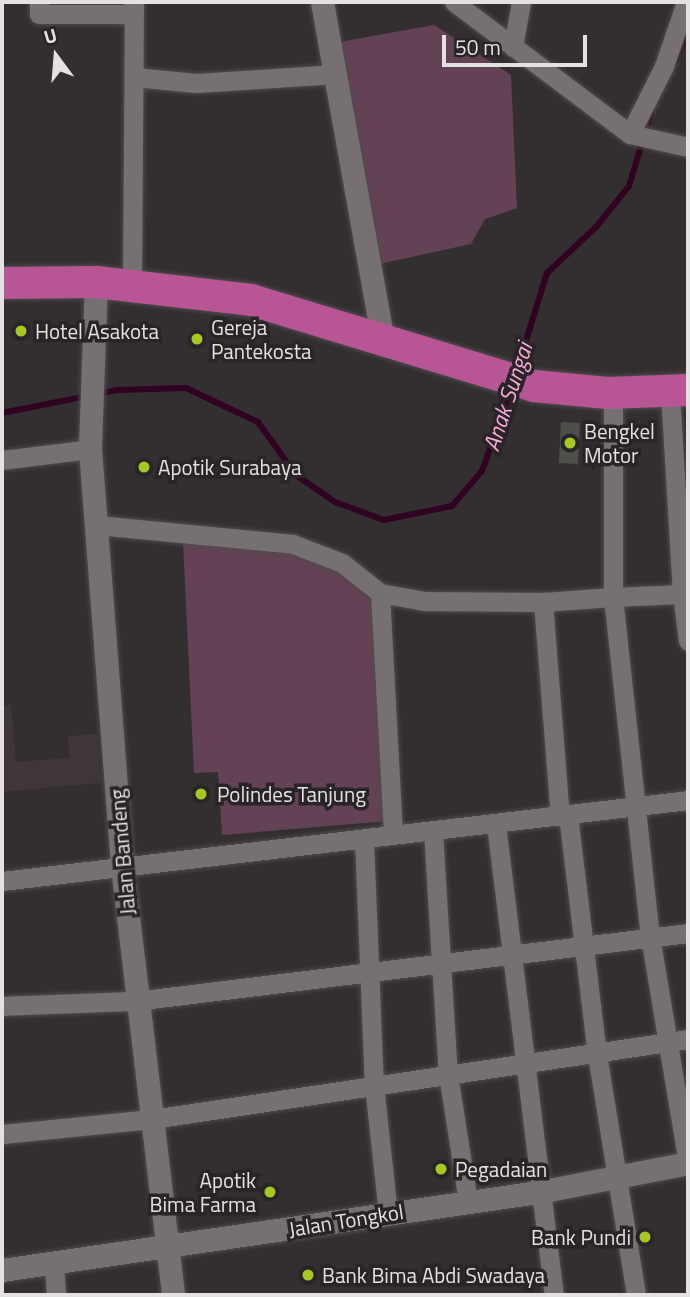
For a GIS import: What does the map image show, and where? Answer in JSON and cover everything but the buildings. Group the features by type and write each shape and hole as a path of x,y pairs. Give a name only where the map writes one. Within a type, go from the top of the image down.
{"highway":[{"path":"2,283 96,282 251,300 382,337 499,378 534,386 613,393 679,391"}],"street":[{"path":"39,2 39,13 134,8 132,286"},
{"path":"322,2 382,337"},
{"path":"454,2 632,135 688,147"},
{"path":"513,47 521,2"},
{"path":"632,135 664,66 686,2"},
{"path":"134,76 196,83 337,74"},
{"name":"Jalan Bandeng","path":"96,282 90,449 135,1001 173,1295"},
{"path":"679,391 682,594 688,641"},
{"path":"613,393 613,597 650,936 679,1040 688,1163"},
{"path":"2,460 90,449"},
{"path":"97,525 293,544 342,563 380,593 425,601 542,602 682,594"},
{"path":"380,593 393,835"},
{"path":"542,602 564,815 597,1054 636,1295"},
{"path":"2,881 688,800"},
{"path":"496,824 538,1192 554,1295"},
{"path":"433,831 438,962 448,1074 468,1202"},
{"path":"364,839 367,972 374,1085 388,1213"},
{"path":"2,1006 135,1001 509,951 688,933"},
{"path":"2,1134 152,1119 679,1040"},
{"name":"Jalan Tongkol","path":"2,1270 54,1265 538,1192 688,1163"},
{"path":"54,1265 56,1295"}],"shaded area":[{"path":"434,25 511,75 517,208 485,219 471,244 379,264 334,43"},
{"path":"183,541 291,552 331,565 372,600 388,821 222,835 218,772 194,773"},
{"path":"11,705 16,762 69,758 68,736 97,734 101,783 2,792 2,706"}],"waterway":[{"name":"Anak Sungai","path":"675,62 688,31"},
{"name":"Anak Sungai","path":"516,373 547,273 597,226 629,186 651,113"},
{"name":"Anak Sungai","path":"2,413 117,390 186,388 258,422 296,475 335,502 384,520 452,506 482,471 511,390"}],"place":[{"name":"Hotel Asakota","path":"21,331"},
{"name":"Gereja Pantekosta","path":"197,339"},
{"name":"Bengkel Motor","path":"570,443"},
{"name":"Apotik Surabaya","path":"144,467"},
{"name":"Polindes Tanjung","path":"201,794"},
{"name":"Pegadaian","path":"441,1169"},
{"name":"Apotik Bima Farma","path":"270,1192"},
{"name":"Bank Pundi","path":"645,1237"},
{"name":"Bank Bima Abdi Swadaya","path":"308,1275"}]}
